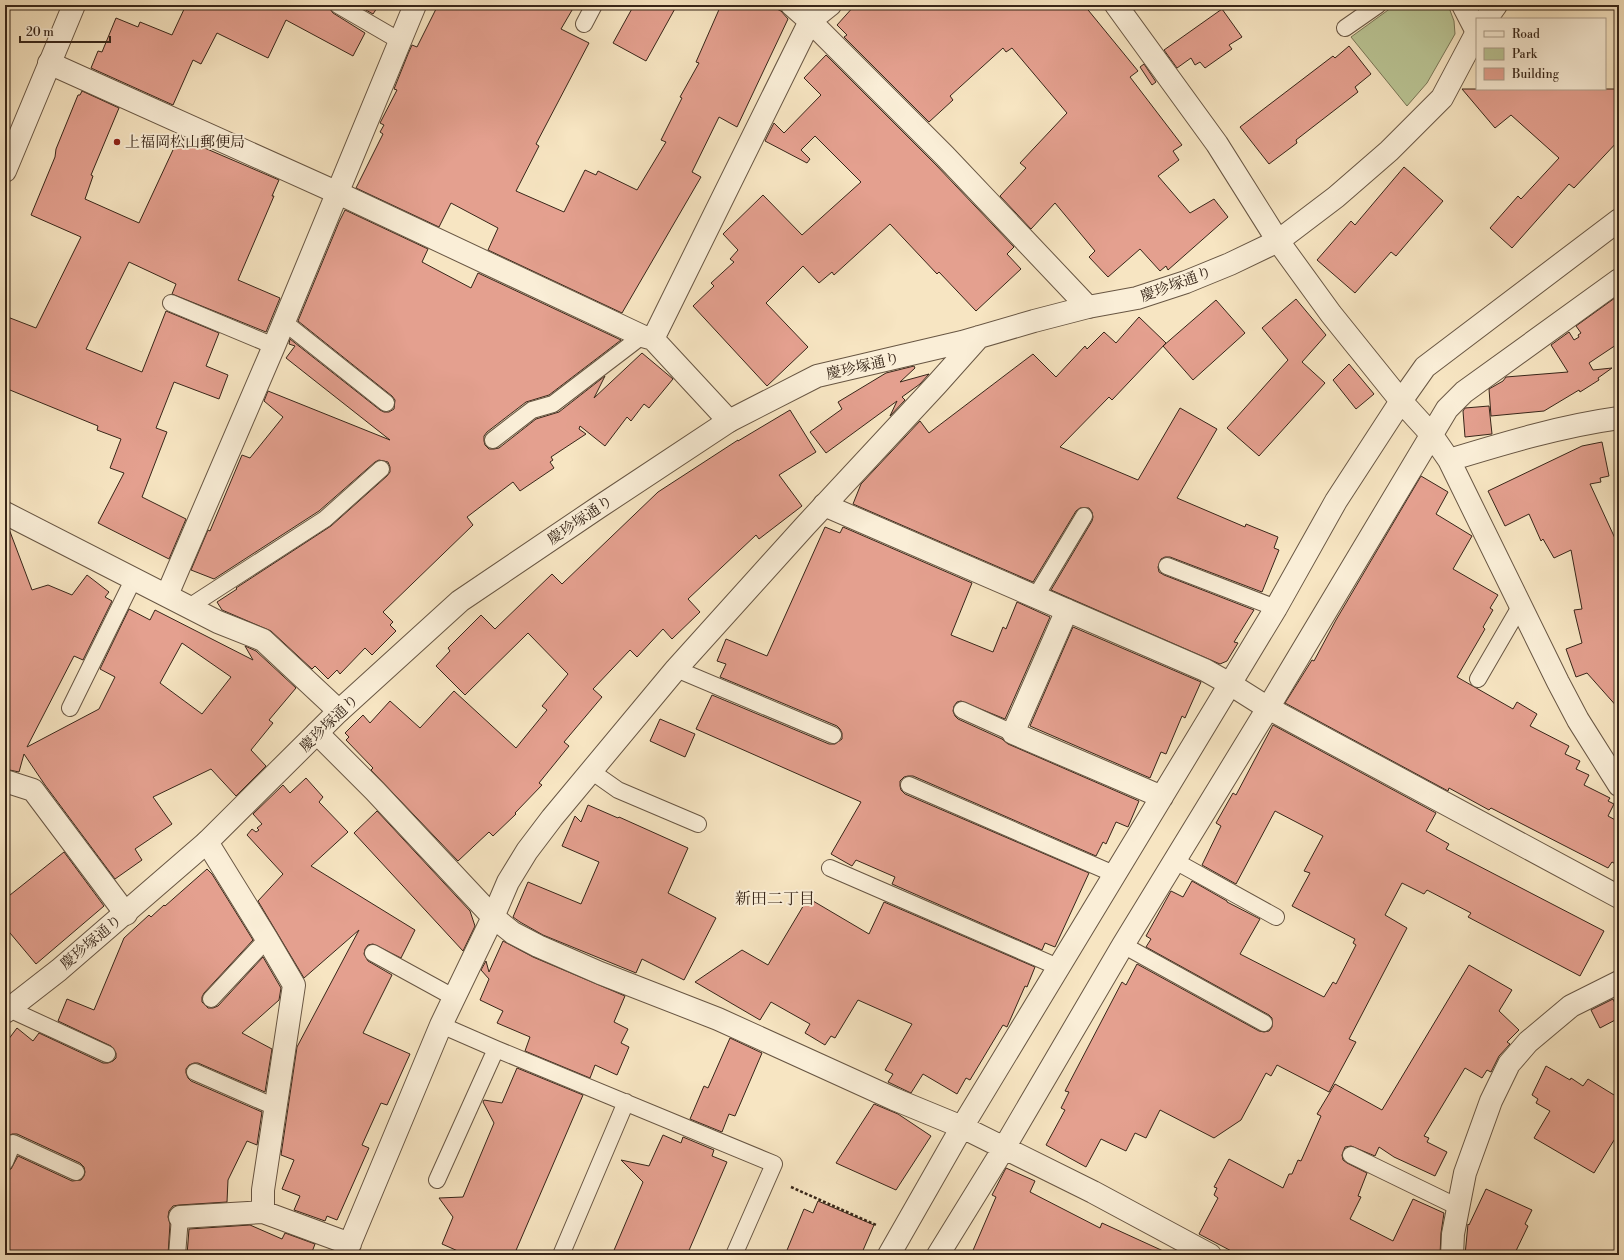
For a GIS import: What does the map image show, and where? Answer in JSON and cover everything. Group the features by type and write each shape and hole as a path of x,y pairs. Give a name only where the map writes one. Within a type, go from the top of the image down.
{"street":[{"path":"8,157 74,5"},
{"path":"166,595 274,346 414,5"},
{"path":"792,5 810,21 945,156 1088,307"},
{"path":"648,337 810,21 830,5"},
{"path":"1116,5 1218,144 1278,241 1331,314 1401,401 1431,434 1449,460 1578,720 1619,785"},
{"path":"1463,5 1476,30"},
{"path":"1487,18 1496,5"},
{"name":"慶珍塚通り","path":"7,1010 126,914 207,842 339,711 460,601 729,422 817,376 979,337 1088,307 1137,298 1186,282 1230,264 1278,241 1336,197 1389,151 1442,98 1476,34"},
{"path":"49,63 338,193 648,337 729,422"},
{"path":"889,1255 962,1127 1276,608 1336,501 1401,401 1425,367 1619,220"},
{"path":"938,1255 1004,1148 1123,945 1268,708 1447,409 1464,392 1619,280"},
{"path":"180,1217 263,1212 347,1249 441,1025 493,917 508,882 527,851 552,818 676,669 824,505 979,337"},
{"path":"1449,460 1534,434 1594,421 1619,418"},
{"path":"824,505 1205,670 1268,708 1619,897"},
{"path":"5,514 134,578 218,622 263,640 339,711"},
{"path":"1067,610 1013,732 1162,797"},
{"path":"317,733 375,791 493,917 513,933 538,946 600,973 718,1019 894,1099 962,1127 1093,1192 1198,1252"},
{"path":"5,782 33,790 126,914"},
{"path":"207,842 268,939 294,984 263,1190 263,1212"},
{"path":"1452,1255 1452,1234 1468,1166 1491,1101 1509,1064 1528,1042 1571,1006 1619,982"}],"lane":[{"path":"338,5 400,41"},
{"path":"584,24 594,5"},
{"path":"1345,28 1378,5"},
{"path":"170,303 274,346"},
{"path":"284,322 386,403"},
{"path":"493,440 532,410 553,404 648,337"},
{"path":"189,607 325,519 381,469"},
{"path":"1036,596 1084,516"},
{"path":"1168,566 1276,608"},
{"path":"70,708 134,578"},
{"path":"1478,679 1521,605"},
{"path":"676,669 833,735"},
{"path":"962,710 1013,732"},
{"path":"591,771 618,790 698,824"},
{"path":"909,785 1114,874"},
{"path":"1175,861 1276,917"},
{"path":"830,868 1058,967"},
{"path":"211,999 268,939"},
{"path":"1123,945 1264,1023"},
{"path":"373,953 455,998"},
{"path":"7,1010 107,1054"},
{"path":"441,1025 774,1164 734,1255"},
{"path":"437,1180 496,1049"},
{"path":"195,1072 275,1107"},
{"path":"561,1255 626,1102"},
{"path":"5,1162 13,1143 76,1172"},
{"path":"1351,1154 1458,1207"},
{"path":"177,1255 180,1217"}],"path":[{"path":"768,1177 900,1236"}],"green space":[{"path":"1395,5 1448,5 1454,21 1455,34 1427,83 1407,106 1351,37"}],"building":[{"path":"186,5 329,5 333,13 365,33 353,56 286,20 268,58 217,33 201,64 193,60 173,105 91,68 98,51 102,52 116,18 138,27 140,22 172,35"},
{"path":"357,5 379,5 373,14"},
{"path":"438,5 575,5 561,29 589,43 536,144 539,146 516,191 564,212 585,170 596,175 598,171 637,190 666,142 661,140 682,98 680,97 699,63 696,62 721,5 768,5 781,11 788,19 737,127 719,117 692,172 701,177 622,313 488,250 498,228 451,203 439,227 356,188 383,134 380,132 384,125 380,123 397,90 394,89 412,45 417,47"},
{"path":"634,5 677,5 646,61 613,43"},
{"path":"855,5 1084,5 1138,71 1130,77 1182,145 1173,151 1179,160 1158,176 1190,213 1214,199 1228,217 1168,270 1166,266 1160,271 1140,249 1108,277 1089,257 1095,251 1055,203 1031,229 1000,196 1026,168 1020,163 1067,113 1012,48 1006,52 1003,48 950,96 953,100 929,122 844,37 847,35 837,25"},
{"path":"1222,9 1242,37 1229,45 1232,49 1205,68 1200,62 1195,65 1191,58 1177,68 1164,50"},
{"path":"1349,46 1371,74 1355,87 1358,92 1296,140 1297,143 1269,164 1240,127 1333,56 1335,58"},
{"path":"826,55 936,165 1014,247 1007,254 1021,269 976,311 939,272 937,274 890,224 834,275 832,272 819,283 803,266 766,303 808,347 767,386 693,306 714,286 711,283 734,262 730,259 738,250 723,234 763,195 802,235 861,182 815,136 801,150 810,159 807,163 765,141 774,123 784,133 821,95 804,78"},
{"path":"1144,64 1156,82 1152,85 1140,67"},
{"path":"1462,89 1619,89 1619,140 1574,188 1569,184 1512,248 1490,228 1518,196 1521,199 1559,158 1511,115 1495,128"},
{"path":"82,91 119,108 91,175 93,176 85,199 139,223 179,137 279,180 272,196 274,196 238,280 280,298 266,332 172,294 176,284 129,262 86,349 142,372 166,311 219,333 206,366 228,375 219,399 174,382 156,428 167,432 142,497 186,519 169,559 98,523 124,473 110,468 121,439 97,430 98,426 5,388 5,316 36,328 81,237 31,215 78,95 80,95"},
{"path":"1404,167 1443,201 1396,256 1391,252 1355,293 1317,260 1351,221 1355,225"},
{"path":"345,210 428,249 422,262 471,288 478,273 621,340 549,395 526,402 487,432 484,436 484,441 485,445 489,449 499,448 536,419 559,412 605,376 594,398 642,353 673,379 649,408 644,404 631,421 627,417 605,446 580,426 579,429 586,434 551,457 553,460 550,462 554,468 520,491 513,482 467,517 473,525 383,612 393,622 390,625 396,631 372,655 365,648 340,674 337,670 328,679 315,666 312,669 271,631 222,610 217,602 331,526 387,476 390,472 388,462 379,460 375,462 319,511 214,579 191,570 208,530 210,531 242,455 250,458 283,417 264,401 268,391 390,440 286,358 295,346 289,344 290,339 380,410 389,412 394,409 395,400 392,396 298,321"},
{"path":"1619,295 1619,343 1589,363 1593,370 1612,368 1598,378 1599,380 1544,411 1491,416 1489,389 1503,381 1506,377 1568,372 1551,345 1569,332 1574,340 1579,337 1578,335 1581,333 1576,326"},
{"path":"1296,299 1326,335 1302,362 1325,383 1259,456 1227,428 1288,360 1262,328"},
{"path":"1216,300 1245,333 1193,380 1163,346"},
{"path":"1139,317 1166,343 1112,400 1109,397 1060,447 1138,480 1180,408 1217,429 1177,498 1245,527 1246,524 1278,537 1274,548 1279,550 1262,592 1170,557 1161,559 1158,567 1159,572 1164,575 1254,610 1234,642 1238,643 1227,661 1220,664 1051,590 1092,521 1092,512 1089,508 1080,508 1076,511 1033,582 853,504 861,484 920,421 929,433 1033,354 1056,377 1085,346 1087,349 1104,332 1116,343"},
{"path":"1349,364 1374,394 1356,409 1333,380"},
{"path":"914,366 915,368 900,382 929,374 920,384 902,397 905,400 890,416 897,401 826,453 810,432 842,409 838,402 886,373"},
{"path":"1489,406 1492,434 1465,437 1463,411 1465,408"},
{"path":"790,410 816,452 779,475 802,506 759,539 756,535 688,599 700,612 672,639 663,629 637,657 630,650 593,689 602,697 564,742 569,746 539,783 542,785 515,813 516,814 493,836 489,832 458,861 371,770 373,768 346,740 349,737 345,733 363,715 370,723 390,701 420,728 454,691 516,748 547,710 542,706 568,674 528,633 465,695 436,666 450,651 448,648 481,615 495,629 552,574 562,584 658,492 738,440"},
{"path":"1602,442 1609,476 1600,478 1601,482 1590,484 1619,547 1619,709 1587,673 1576,677 1566,649 1582,643 1574,610 1582,609 1571,550 1554,558 1543,539 1541,541 1529,514 1505,526 1488,491 1582,446"},
{"path":"1421,476 1448,492 1436,514 1472,536 1453,569 1498,595 1490,608 1493,610 1483,627 1485,629 1457,677 1513,709 1517,702 1537,714 1530,726 1569,746 1565,754 1580,761 1576,769 1589,775 1584,785 1610,798 1608,801 1614,804 1608,816 1619,822 1619,866 1612,862 1608,868 1491,808 1489,810 1449,788 1448,791 1285,703 1312,660 1314,661 1336,620"},
{"path":"5,527 9,529 32,590 48,585 72,595 87,575 109,592 105,597 112,601 83,660 74,656 27,747 99,709 115,677 100,669 129,609 150,620 155,610 253,660 245,646 256,651 296,688 269,720 273,723 251,750 266,766 236,796 211,769 153,797 172,824 135,849 142,860 115,879 45,785 24,754 19,772 5,769","holes":["182,643 231,677 202,714 160,683"]},
{"path":"825,527 840,533 843,527 972,583 951,635 993,652 1003,627 1006,629 1017,602 1050,617 1005,719 961,701 957,702 953,711 958,719 1002,739 1008,744 1139,801 1128,827 1116,822 1106,844 1103,842 1096,856 913,776 904,777 900,781 900,786 901,790 905,794 1089,873 1055,947 1045,943 1042,950 892,884 895,877 856,860 852,866 831,854 861,802 696,729 712,695 829,744 835,744 842,739 842,733 837,726 720,677 726,664 717,661 726,639 767,656"},
{"path":"1073,627 1201,682 1185,718 1182,716 1166,754 1161,752 1150,778 1030,726"},
{"path":"660,719 695,734 685,757 650,741"},
{"path":"1273,725 1436,813 1426,831 1449,844 1446,849 1604,931 1580,976 1468,917 1471,913 1427,890 1424,894 1402,883 1385,915 1407,928 1349,1039 1356,1042 1329,1092 1277,1065 1271,1076 1266,1073 1241,1120 1214,1138 1160,1110 1146,1138 1135,1133 1126,1151 1101,1139 1086,1167 1046,1145 1065,1110 1061,1108 1069,1092 1065,1091 1122,982 1126,985 1137,964 1259,1031 1269,1031 1272,1027 1272,1018 1269,1015 1146,947 1151,939 1146,936 1171,891 1183,897 1192,881 1227,902 1260,919 1240,954 1324,997 1333,982 1336,984 1356,945 1353,943 1355,939 1292,906 1310,873 1304,871 1323,836 1275,811 1236,884 1202,865 1221,826 1216,823 1233,793 1236,795"},
{"path":"306,778 323,797 319,802 348,832 311,866 415,930 401,958 373,944 368,945 365,949 364,954 368,961 392,975 363,1033 410,1054 387,1105 381,1103 362,1145 369,1148 337,1220 327,1216 325,1221 294,1210 300,1196 282,1189 294,1160 281,1155 297,1047 359,930 304,978 258,901 283,874 247,835 252,829 256,832 259,830 257,828 262,824 253,814 283,785 290,793"},
{"path":"588,805 618,818 619,817 688,848 668,893 716,918 684,980 642,959 636,973 543,935 513,917 528,882 581,904 599,862 562,846 575,816 581,822"},
{"path":"377,811 470,911 475,926 463,951 354,833"},
{"path":"64,852 104,906 36,964 5,927 5,899"},
{"path":"207,869 212,874 253,940 204,993 202,1002 208,1008 218,1006 263,957 281,988 279,1000 242,1033 272,1049 265,1092 198,1063 189,1065 186,1069 186,1073 191,1081 262,1112 257,1145 247,1141 228,1180 227,1202 173,1206 169,1211 168,1217 170,1224 168,1255 5,1255 5,1171 11,1169 18,1156 72,1181 81,1180 85,1172 84,1167 80,1163 17,1134 12,1134 5,1138 5,1044 17,1028 33,1041 39,1033 103,1063 113,1061 116,1058 116,1053 111,1046 58,1021 67,999 94,1010 124,938 149,915 151,917 164,905 165,906"},
{"path":"808,898 869,934 884,902 1035,967 1027,987 1025,986 1007,1027 1003,1025 970,1080 966,1078 957,1094 923,1074 911,1093 888,1082 893,1074 885,1070 912,1024 858,1000 835,1038 831,1036 825,1045 805,1033 810,1024 771,1002 760,1020 695,982 742,950 768,965"},
{"path":"503,941 533,957 625,996 614,1022 628,1029 621,1043 629,1047 617,1075 595,1065 590,1078 525,1051 530,1037 497,1023 503,1011 480,1000 489,979 481,970 486,961 489,972"},
{"path":"1469,965 1512,990 1499,1011 1519,1030 1507,1042 1510,1044 1499,1056 1491,1072 1487,1070 1482,1078 1465,1068 1424,1136 1429,1138 1427,1142 1447,1152 1435,1176 1394,1157 1379,1147 1375,1156 1351,1146 1345,1147 1342,1155 1343,1160 1347,1163 1367,1173 1358,1196 1361,1197 1350,1219 1393,1241 1413,1199 1444,1213 1440,1255 1239,1255 1199,1234 1218,1198 1214,1195 1217,1188 1214,1187 1229,1159 1283,1188 1289,1174 1292,1174 1298,1160 1301,1161 1321,1116 1317,1114 1335,1084 1382,1110"},
{"path":"1613,999 1619,1012 1619,1018 1600,1028 1591,1010"},
{"path":"730,1038 762,1053 735,1116 729,1114 722,1132 690,1119 704,1086 708,1088"},
{"path":"1546,1066 1570,1080 1571,1078 1583,1086 1588,1079 1619,1098 1619,1132 1594,1173 1534,1138 1550,1111 1536,1103 1538,1099 1532,1095"},
{"path":"517,1068 583,1095 514,1255 467,1255 442,1244 453,1217 439,1198 463,1197 494,1123 483,1102 484,1100 502,1103"},
{"path":"874,1104 898,1114 931,1136 896,1190 836,1163"},
{"path":"663,1135 681,1143 683,1137 714,1150 712,1156 727,1162 687,1255 612,1255 643,1182 621,1160 649,1166"},
{"path":"1006,1168 1035,1181 1030,1192 1100,1228 1102,1223 1172,1255 971,1255 996,1197 992,1195"},
{"path":"1486,1189 1532,1210 1525,1224 1528,1226 1514,1255 1465,1255 1468,1224 1469,1225"},
{"path":"818,1201 874,1225 861,1255 785,1255 804,1209 813,1213"},
{"path":"250,1225 282,1239 285,1233 315,1244 312,1252 319,1255 187,1255 189,1229"}],"place":[{"name":"上福岡松山郵便局","path":"117,142"}],"district":[{"name":"新田二丁目","path":"775,898"}]}
